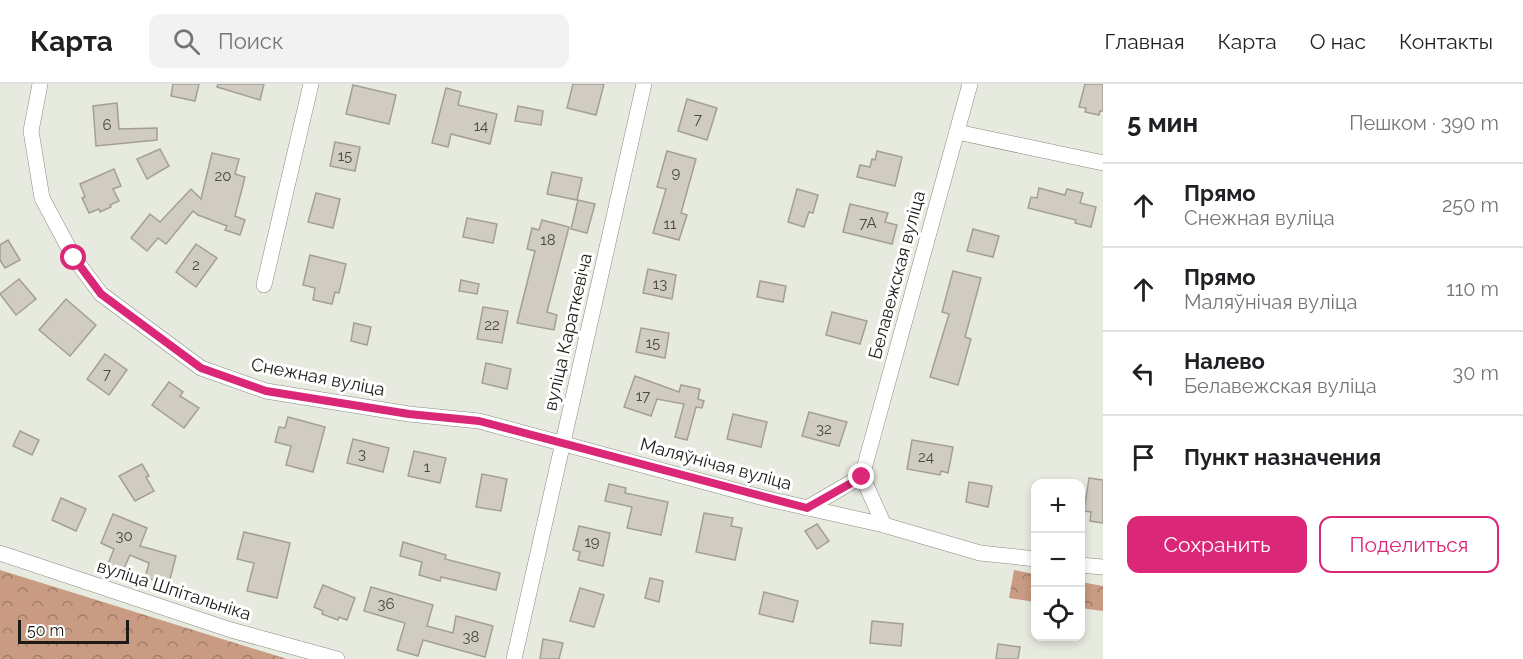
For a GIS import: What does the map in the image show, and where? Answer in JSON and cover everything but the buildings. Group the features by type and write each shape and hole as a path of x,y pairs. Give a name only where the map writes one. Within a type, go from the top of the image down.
{"street":[{"name":"Снежная вуліца","path":"40,84 31,131 42,198 74,258 101,294 201,368 266,391 409,414 479,421 563,444"},
{"path":"264,285 311,84"},
{"name":"вуліца Караткевіча","path":"514,659 644,84"},
{"name":"Белавежская вуліца","path":"862,477 970,84"},
{"path":"957,132 1103,163"},
{"name":"Маляўнічая вуліца","path":"563,444 807,508 884,525 980,553 1031,559"},
{"path":"807,508 862,477 884,525"},
{"name":"вуліца Шпітальніка","path":"0,553 231,630 337,659"},
{"path":"1085,565 1103,567"}],"green space":[{"path":"0,570 287,659 0,659"},
{"path":"1014,570 1031,573 1031,601 1009,598"},
{"path":"1085,583 1103,586 1103,611 1085,609"}],"route":[{"path":"74,258 101,294 201,368 266,391 409,414 479,421 807,508 862,477"}]}
